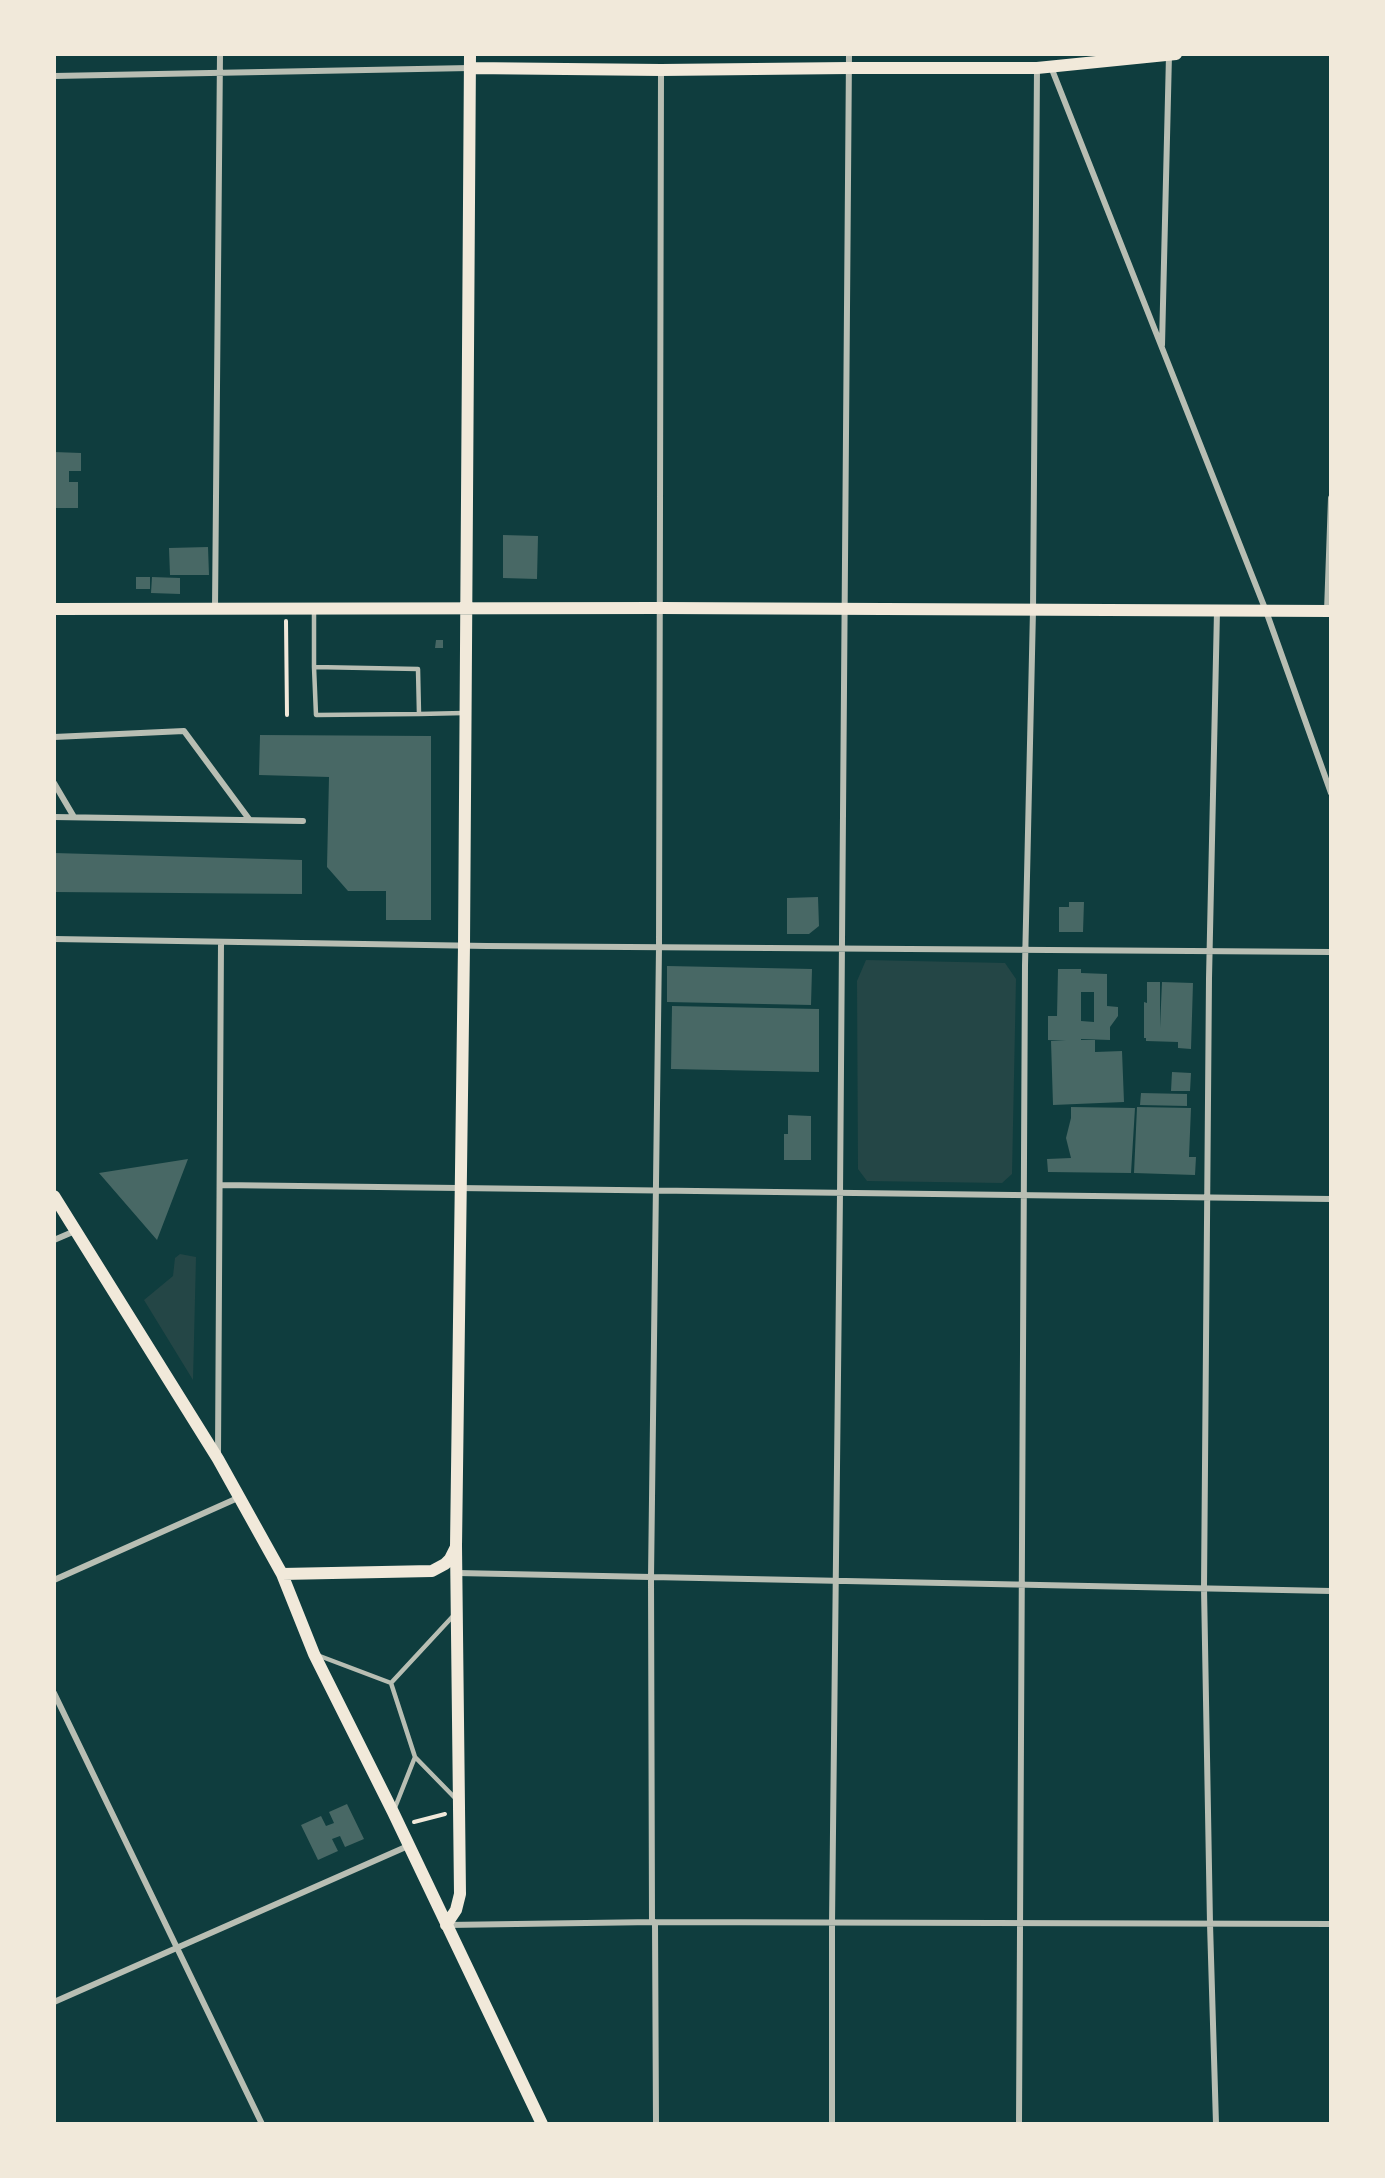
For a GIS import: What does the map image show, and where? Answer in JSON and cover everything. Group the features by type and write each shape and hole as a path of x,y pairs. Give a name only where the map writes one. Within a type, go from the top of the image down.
{"main road":[{"path":"446,1925 456,1910 460,1894 456,1546 464,945 470,54"},
{"path":"470,68 661,70 1037,68 1176,54"},
{"path":"54,609 660,608 1329,611"},
{"path":"54,1196 218,1459 282,1574 314,1654 393,1812 542,2124"},
{"path":"282,1574 432,1570 450,1559 456,1546"}],"street":[{"path":"215,609 220,54"},
{"path":"832,2124 849,54"},
{"path":"1162,348 1170,55"},
{"path":"1051,67 1266,611 1331,794"},
{"path":"54,76 470,68"},
{"path":"1019,2124 1025,951 1033,609 1037,68"},
{"path":"656,2124 651,1577 659,947 661,70"},
{"path":"1329,611 1331,498"},
{"path":"1216,2124 1204,1588 1209,953 1217,611"},
{"path":"54,737 184,731 249,819"},
{"path":"54,783 75,817"},
{"path":"54,817 303,821"},
{"path":"54,939 1209,953 1331,952"},
{"path":"218,1459 221,942"},
{"path":"220,1185 1331,1198"},
{"path":"54,1240 75,1231"},
{"path":"54,1580 240,1497"},
{"path":"456,1573 1331,1591"},
{"path":"54,1693 262,2124"},
{"path":"54,2002 408,1846"},
{"path":"446,1925 653,1922 1331,1924"}],"lane":[{"path":"314,609 316,715 466,713"},
{"path":"314,667 418,669 419,714"},
{"path":"391,1683 456,1613"},
{"path":"314,1654 391,1683"},
{"path":"391,1683 415,1756 459,1805"},
{"path":"393,1812 415,1756"}],"path":[{"path":"286,609 288,715"},
{"path":"399,1825 429,1819 459,1805"}],"shaded area":[{"path":"866,960 1005,963 1016,979 1012,1174 1002,1183 867,1181 858,1169 857,981"},
{"path":"180,1254 196,1257 193,1380 144,1300 173,1276 175,1258"}],"building":[{"path":"54,452 81,453 81,471 69,471 69,482 78,482 78,508 54,508"},
{"path":"503,535 538,536 537,579 503,578"},
{"path":"208,547 209,575 170,575 169,548"},
{"path":"136,577 150,577 150,589 136,589"},
{"path":"152,577 180,578 180,594 151,593"},
{"path":"436,640 443,640 443,648 435,648"},
{"path":"260,735 431,736 431,920 386,920 386,891 348,891 327,867 329,777 259,775"},
{"path":"54,853 302,860 302,894 54,892"},
{"path":"818,897 819,926 809,934 787,934 787,898"},
{"path":"1069,902 1084,902 1083,932 1059,932 1059,907 1069,907"},
{"path":"667,966 812,969 811,1005 667,1002"},
{"path":"1058,969 1081,969 1081,973 1107,974 1107,1006 1118,1007 1118,1016 1110,1027 1110,1040 1081,1039 1081,1040 1095,1040 1095,1052 1122,1051 1124,1102 1053,1105 1051,1041 1066,1041 1048,1040 1048,1016 1057,1016","holes":["1081,992 1094,992 1094,1022 1081,1021"]},
{"path":"1147,982 1160,982 1160,1028 1162,982 1193,983 1191,1049 1178,1048 1178,1042 1146,1041 1144,1038 1144,1002 1147,1003"},
{"path":"672,1006 819,1009 819,1072 671,1069"},
{"path":"1172,1072 1191,1073 1190,1091 1171,1091"},
{"path":"1141,1093 1187,1094 1187,1106 1140,1105"},
{"path":"1071,1107 1135,1108 1131,1173 1048,1172 1047,1159 1071,1158 1066,1138"},
{"path":"1137,1107 1191,1108 1189,1157 1196,1157 1195,1175 1134,1173"},
{"path":"788,1115 811,1116 811,1160 784,1160 784,1134 788,1134"},
{"path":"188,1159 157,1240 99,1173"},
{"path":"347,1804 364,1839 345,1847 340,1836 332,1839 338,1851 318,1860 301,1825 321,1816 326,1826 334,1823 329,1812"}]}
